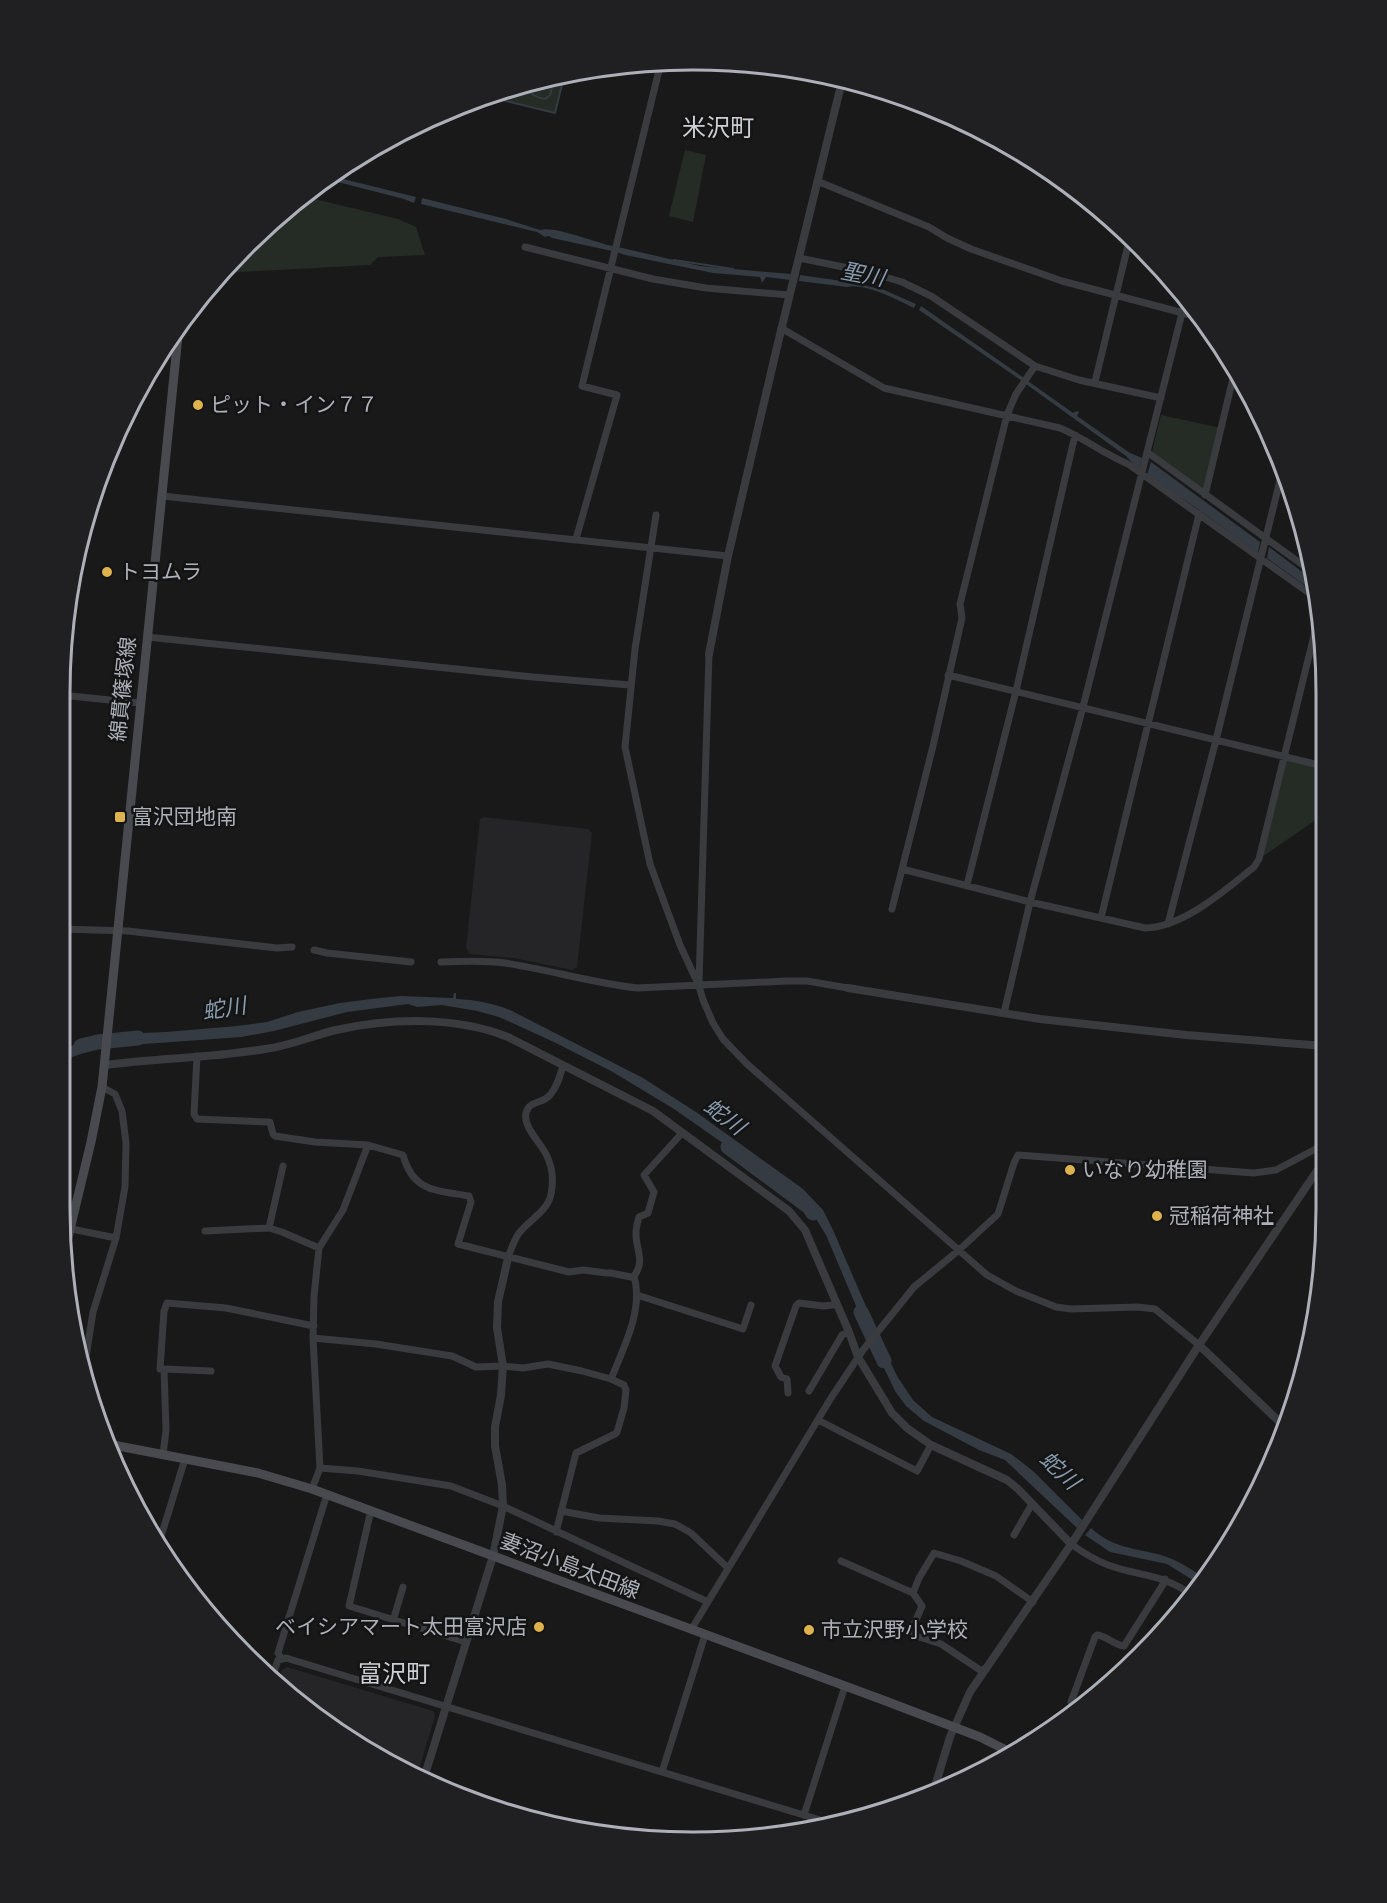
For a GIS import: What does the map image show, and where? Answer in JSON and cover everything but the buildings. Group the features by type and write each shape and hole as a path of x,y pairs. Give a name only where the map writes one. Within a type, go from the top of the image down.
{"main road":[{"name":"綿貫篠塚線","path":"70,1215 102,1087 176,345"},
{"name":"妻沼小島太田線","path":"117,1446 258,1473 327,1494 954,1727 1005,1749"}],"street":[{"path":"576,539 617,395 582,386 659,72"},
{"path":"699,986 709,654 728,556 840,88"},
{"path":"817,181 929,227 957,243 1062,281 1188,314"},
{"path":"525,247 706,288 790,293"},
{"path":"1095,382 1128,247"},
{"path":"798,261 868,272 903,282 931,296 1032,369 1161,398"},
{"path":"1004,1013 1030,902 1083,707 1183,308"},
{"path":"781,328 884,388 1007,415 1060,428 1076,435 1107,455 1142,473 1308,592"},
{"path":"892,909 962,618 960,604 1007,415 1018,390 1032,369"},
{"path":"1205,495 1232,381"},
{"path":"967,885 1016,691 1076,435"},
{"path":"1146,456 1205,495 1264,540 1304,566"},
{"path":"1168,924 1279,483"},
{"path":"162,496 728,556"},
{"path":"1101,918 1199,514"},
{"path":"656,515 630,685 625,747 650,864 680,945 713,1023 723,1039 747,1064 987,1275 1016,1291 1056,1306 1071,1309 1138,1307 1155,1309 1199,1345 1279,1420"},
{"path":"147,637 630,685"},
{"path":"902,869 1030,902 1145,928 1155,928 1189,915 1254,867 1259,859 1313,637"},
{"path":"948,675 1316,764"},
{"path":"70,696 140,703"},
{"path":"70,929 145,933 277,948 292,947"},
{"path":"314,950 411,962"},
{"path":"441,962 502,963 637,988 807,981 1004,1013 1186,1035 1316,1045"},
{"path":"105,1061 197,1056 265,1049 338,1030 392,1023 456,1024 483,1028 508,1037 653,1111 797,1218 809,1238 860,1354 892,1413 907,1428 931,1445 1001,1477 1018,1489 1082,1551 1109,1565 1165,1579 1186,1591"},
{"path":"197,1056 194,1114 197,1119 270,1122 275,1136 315,1142 368,1145 403,1155 406,1165 417,1182 426,1188 469,1196 471,1202 458,1244 569,1272 576,1269 634,1276 638,1271 641,1256 636,1233 639,1216 648,1213 654,1192 644,1175 682,1133"},
{"path":"426,1772 493,1556 503,1506 495,1446 495,1427 503,1366 497,1328 498,1302 508,1258 515,1239 546,1206 551,1196 552,1174 546,1155 525,1120 526,1110 532,1103 548,1098 556,1086 563,1066"},
{"path":"87,1349 93,1312 122,1215 125,1186 125,1132 122,1111 115,1094 102,1087"},
{"path":"312,1489 320,1468 313,1338 319,1248 343,1210 368,1145"},
{"path":"691,1630 860,1354 914,1287 998,1214 1018,1155 1254,1173 1276,1170 1316,1149"},
{"path":"269,1228 283,1166"},
{"path":"936,1783 954,1727 970,1692 1073,1542 1199,1345 1316,1172"},
{"path":"205,1231 269,1228 319,1248"},
{"path":"71,1229 116,1238"},
{"path":"611,1379 631,1330 637,1296 634,1276"},
{"path":"637,1296 743,1329 752,1305"},
{"path":"788,1393 787,1379 781,1377 775,1366 796,1306 799,1303 833,1305 836,1302"},
{"path":"211,1371 160,1369 164,1311 167,1303 226,1308 314,1326"},
{"path":"809,1391 842,1335 849,1332"},
{"path":"313,1338 376,1344 452,1356 476,1367 523,1368 548,1364 611,1379 624,1385 626,1390 624,1408 617,1432 576,1453 556,1532"},
{"path":"163,1455 166,1430 164,1369"},
{"path":"818,1420 916,1471 931,1445"},
{"path":"162,1534 184,1459"},
{"path":"320,1468 358,1471 451,1485 503,1506 708,1602"},
{"path":"275,1670 327,1494"},
{"path":"1014,1535 1032,1504"},
{"path":"371,1510 349,1606 466,1642"},
{"path":"561,1512 599,1518 675,1524 691,1533 728,1568"},
{"path":"913,1593 934,1553 961,1561 996,1576 1033,1602"},
{"path":"841,1561 913,1593 922,1606 910,1634 941,1644 980,1670 986,1669"},
{"path":"1073,1704 1071,1702 1095,1637 1102,1635 1118,1645 1125,1645 1165,1579"},
{"path":"393,1621 403,1587"},
{"path":"662,1772 705,1635"},
{"path":"280,1658 820,1820"},
{"path":"804,1815 845,1686"}],"shaded area":[{"path":"562,85 555,113 504,101"},
{"path":"685,150 706,155 693,222 669,216"},
{"path":"342,179 416,197 414,203 337,182"},
{"path":"422,198 540,230 555,230 575,235 613,246 612,251 545,237 537,232 421,204"},
{"path":"314,199 398,219 416,227 425,255 378,257 370,265 235,272 283,225"},
{"path":"618,247 700,266 791,274 790,280 766,277 762,283 760,277 713,273 625,255 617,252"},
{"path":"800,275 849,282 854,277 854,283 884,290 916,304 914,308 862,287 799,281"},
{"path":"921,306 1024,378 1022,381 919,310"},
{"path":"1028,381 1073,413 1079,412 1077,416 1130,453 1142,458 1139,470 1126,456 1026,384"},
{"path":"1161,415 1221,428 1205,492 1152,452"},
{"path":"1151,462 1260,542 1258,553 1147,475"},
{"path":"1269,547 1305,574 1307,587 1267,558"},
{"path":"1283,757 1316,764 1316,820 1259,859"},
{"path":"483,817 588,829 592,833 577,967 572,970 514,958 469,954 466,947 480,819"},
{"path":"456,993 456,999 485,1002 512,1011 643,1078 696,1112 803,1189 823,1210 874,1325 867,1332 826,1235 810,1209 771,1177 674,1109 611,1071 499,1017 442,1005 417,1007 408,1004 347,1012 241,1037 117,1046 118,1034 237,1026 267,1022 298,1012 340,1003 400,996 453,998"},
{"path":"100,1038 99,1048 70,1058 70,1047"},
{"path":"879,1338 897,1376 913,1400 932,1417 1011,1454 1033,1471 1082,1520 1077,1528 1005,1460 979,1450 924,1421 906,1406 895,1391 873,1345"},
{"path":"1091,1528 1107,1540 1167,1557 1199,1574 1194,1581 1167,1564 1110,1552 1085,1535"},
{"path":"287,1667 433,1711 435,1716 419,1769 347,1728 283,1678 280,1675 282,1670"}],"waterway":[{"path":"504,101 555,113 562,85"},
{"path":"530,93 545,99 550,95 552,87"},
{"name":"聖川","path":"674,260 733,269"},
{"name":"蛇川","path":"81,1046 138,1038"},
{"name":"蛇川","path":"728,1147 809,1207 813,1213"},
{"name":"蛇川","path":"861,1312 884,1361"}],"place":[{"name":"ピット・イン７７","path":"198,405"},
{"name":"トヨムラ","path":"107,572"},
{"name":"富沢団地南","path":"120,817"},
{"name":"いなり幼稚園","path":"1070,1170"},
{"name":"冠稲荷神社","path":"1157,1216"},
{"name":"ベイシアマート太田富沢店","path":"539,1627"},
{"name":"市立沢野小学校","path":"809,1630"}],"district":[{"name":"米沢町","path":"718,128"},
{"name":"富沢町","path":"394,1674"}]}
